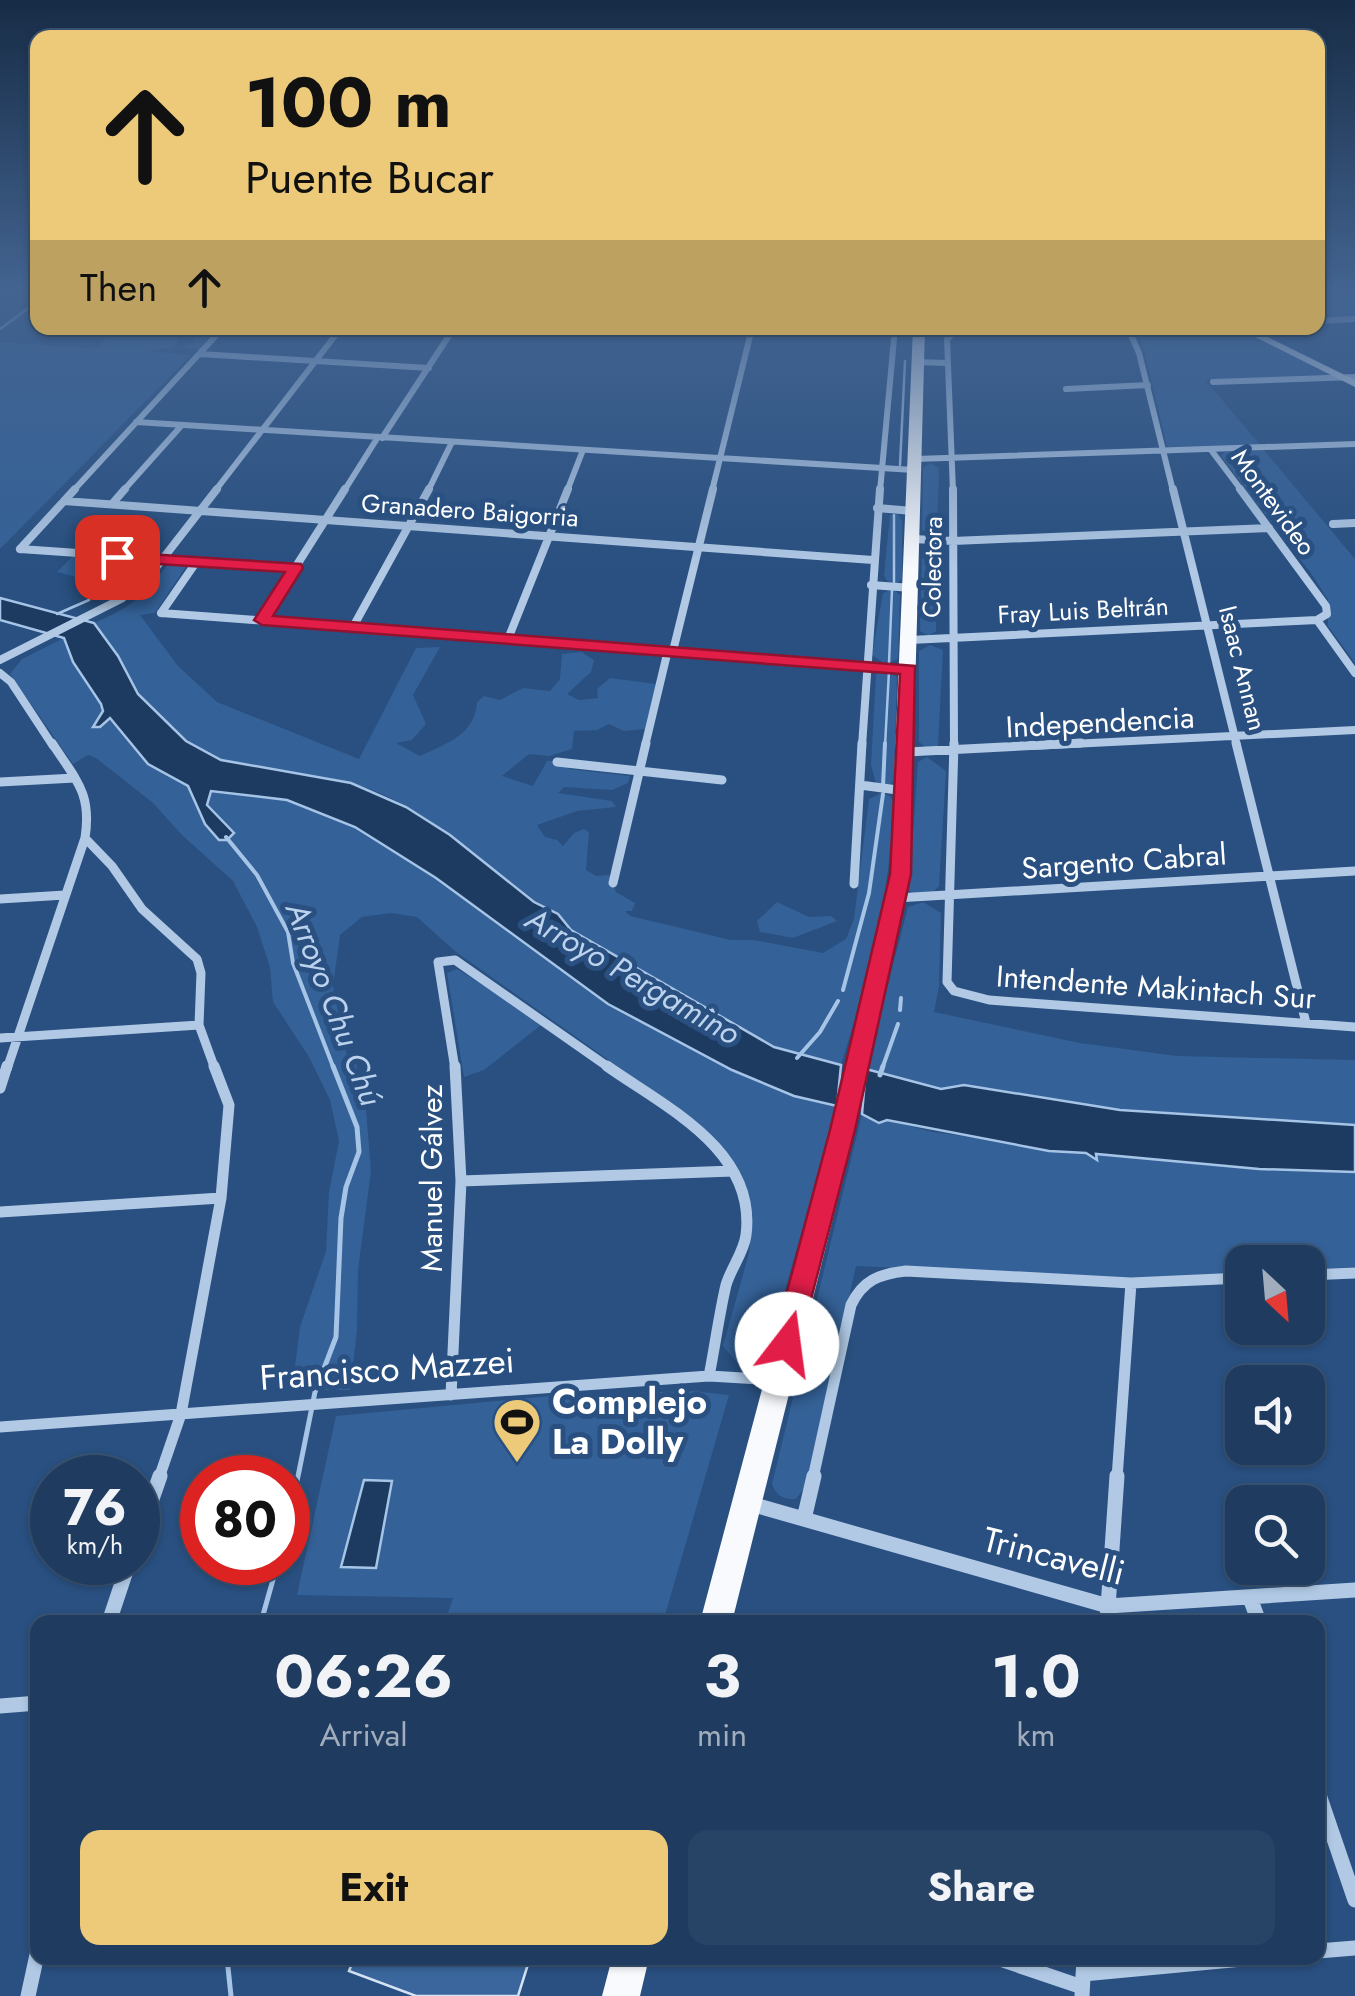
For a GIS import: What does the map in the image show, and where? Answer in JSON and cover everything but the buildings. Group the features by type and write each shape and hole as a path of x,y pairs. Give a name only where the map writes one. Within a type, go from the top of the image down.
{"highway":[{"path":"718,1615 842,1130 903,856 918,382"},
{"path":"621,1996 629,1965"}],"street":[{"path":"174,382 20,549 295,568"},
{"path":"3,658 132,593 163,559 297,382"},
{"path":"262,620 418,382"},
{"path":"613,883 738,382"},
{"name":"Colectora","path":"854,884 871,585 889,382"},
{"name":"Colectora","path":"948,382 954,461 954,752 947,982 954,991"},
{"path":"1066,388 1148,385"},
{"name":"Isaac Annan","path":"1148,385 1306,1023"},
{"path":"136,422 880,468 954,461 1355,444"},
{"path":"112,504 182,424"},
{"path":"354,627 412,525 452,442"},
{"path":"508,639 582,450"},
{"name":"Montevideo","path":"1211,450 1326,606 1327,614 1317,620 1355,673"},
{"name":"Granadero Baigorria","path":"64,501 873,560"},
{"path":"877,508 913,510"},
{"path":"1333,524 1355,523"},
{"path":"913,539 953,541 1268,528"},
{"path":"197,561 161,612 909,669"},
{"path":"871,585 912,588"},
{"name":"Fray Luis Beltrán","path":"910,640 1317,620"},
{"path":"0,673 11,682 75,778 89,811 85,838 0,1088"},
{"name":"Independencia","path":"907,752 1355,730"},
{"path":"557,762 722,780"},
{"path":"0,782 75,778"},
{"path":"860,785 906,791"},
{"path":"85,838 112,866 142,909 197,959 201,974 199,1026 229,1105 221,1198 181,1414 160,1475"},
{"name":"Sargento Cabral","path":"896,898 948,898 1355,871"},
{"path":"0,899 64,895"},
{"name":"Manuel Gálvez","path":"452,1395 461,1180 455,1065 438,962 455,960 468,968 703,1133 733,1171"},
{"name":"Intendente Makintach Sur","path":"954,991 989,1000 1355,1027"},
{"path":"0,1038 199,1026"},
{"path":"461,1180 733,1171 745,1207 746,1237 727,1282 709,1376"},
{"path":"0,1212 221,1198"},
{"path":"804,1518 858,1286 874,1274 906,1270 1131,1284 1225,1279"},
{"path":"1325,1275 1355,1273"},
{"path":"1107,1614 1131,1284"},
{"name":"Francisco Mazzei","path":"0,1427 709,1376 744,1375 778,1380"},
{"name":"Trincavelli","path":"746,1502 1107,1614 1355,1590"},
{"path":"111,1615 122,1585"},
{"path":"1250,1598 1256,1615"},
{"path":"0,1706 30,1703"},
{"path":"1325,1812 1355,1900"},
{"path":"1325,1951 1355,1948"},
{"path":"28,1996 35,1965"},
{"path":"1026,1965 1083,1978 1194,1965"}],"shaded area":[{"path":"0,382 164,382 0,549"},
{"path":"1152,382 1207,382 1261,446 1171,449 1167,446"},
{"path":"1264,450 1355,559 1355,663 1328,626 1328,600 1313,576 1221,456 1224,452"},
{"path":"930,463 939,468 937,531 933,534 922,530 923,468"},
{"path":"898,514 902,521 902,579 896,584 884,575 890,515"},
{"path":"932,544 937,547 936,631 929,636 920,631 922,551"},
{"path":"73,556 146,563 151,567 129,590 57,572"},
{"path":"168,564 187,565 155,613 140,615 178,666 217,702 359,759 416,648 440,647 413,695 426,724 412,740 396,743 420,756 465,730 477,702 484,696 500,700 523,688 550,691 560,679 562,654 581,652 594,660 591,672 567,694 579,700 598,698 597,689 610,678 656,684 645,729 624,731 609,724 597,730 574,731 572,749 549,756 529,754 502,776 533,786 547,761 567,761 569,769 630,776 628,783 612,790 564,787 558,793 612,801 616,807 577,811 537,825 545,837 563,846 574,833 584,829 589,832 586,870 596,876 610,875 616,892 635,903 632,911 625,911 630,916 731,940 754,940 823,953 846,939 854,919 869,799 881,793 890,796 894,815 879,926 841,1065 774,1047 571,930 445,831 400,803 350,783 226,761 188,743 147,704 94,623 136,600"},
{"path":"893,589 900,595 898,659 885,664 872,655 883,593"},
{"path":"64,638 73,662 101,704 103,711 94,727 110,718 148,764 188,786 196,801 225,822 207,805 211,791 287,800 355,827 436,878 608,1004 732,1070 794,1096 837,1106 766,1358 753,1365 738,1364 723,1346 749,1253 752,1218 744,1183 699,1124 456,952 417,917 391,913 362,917 340,935 333,986 346,1053 354,1056 365,1097 371,1171 358,1270 350,1390 292,1390 300,1327 326,1251 329,1192 339,1141 330,1100 309,1057 273,1002 270,967 257,927 233,881 153,803 96,758 88,755 73,764 10,674 22,659"},
{"path":"930,645 943,650 938,746 928,749 919,742 919,651"},
{"path":"887,670 897,677 894,780 889,787 876,783 871,765 876,674"},
{"path":"927,757 946,771 939,886 932,893 913,894 909,890 918,762"},
{"path":"777,902 809,917 831,916 837,921 793,938 760,932 757,921"},
{"path":"923,902 941,913 939,986 934,1012 1080,1043 1177,1056 1355,1060 1355,1125 1120,1110 964,1086 941,1089 866,1069 908,907"},
{"path":"457,969 545,1022 484,1070 464,1077 447,973"},
{"path":"862,1114 933,1132 1086,1153 1095,1158 1096,1154 1259,1169 1355,1172 1355,1267 1325,1269 1325,1245 1225,1245 1225,1274 1128,1279 856,1266 807,1484 796,1499 784,1498 772,1484"},
{"name":"Complejo La Dolly","path":"692,1391 729,1395 665,1615 447,1615 453,1598 297,1595 299,1585 310,1585 310,1535 336,1416 560,1395"}],"water":[{"name":"Arroyo Pergamino","path":"0,598 94,623 118,656 138,694 186,741 221,760 351,783 406,807 450,835 534,902 558,914 571,930 774,1047 841,1065 837,1106 794,1096 732,1070 608,1004 436,878 355,827 287,800 211,791 207,805 234,833 227,840 219,840 205,824 188,786 148,764 110,718 100,727 93,727 103,711 101,704 73,662 64,638 0,620"},
{"path":"866,1069 941,1089 964,1085 1120,1110 1355,1125 1355,1172 1259,1169 1096,1154 1097,1160 1086,1153 1049,1151 887,1120 879,1123 862,1114"},
{"path":"364,1480 392,1481 376,1568 341,1567"}],"waterway":[{"path":"900,465 904,382"},
{"path":"894,515 894,582"},
{"path":"106,594 144,571"},
{"path":"889,663 892,590"},
{"path":"57,614 89,600"},
{"path":"885,746 889,671"},
{"path":"883,786 885,743"},
{"path":"843,990 869,893 883,794"},
{"name":"Arroyo Chu Chú","path":"226,837 257,875 288,932 293,963 334,1069"},
{"path":"900,1010 901,998"},
{"path":"797,1058 820,1032 838,1001"},
{"path":"882,1069 898,1024"},
{"name":"Arroyo Chu Chú","path":"302,1455 315,1392 336,1337 341,1218 346,1187 359,1152 357,1127 333,1066"},
{"path":"880,1075 882,1069"},
{"name":"Arroyo Chu Chú","path":"263,1615 271,1585"},
{"name":"Arroyo Chu Chú","path":"228,1965 231,1996"}],"place":[{"name":"Complejo La Dolly","path":"517,1464"}],"route":[{"path":"117,557 295,568 262,620 909,669 904,834 896,898 787,1344"}]}
